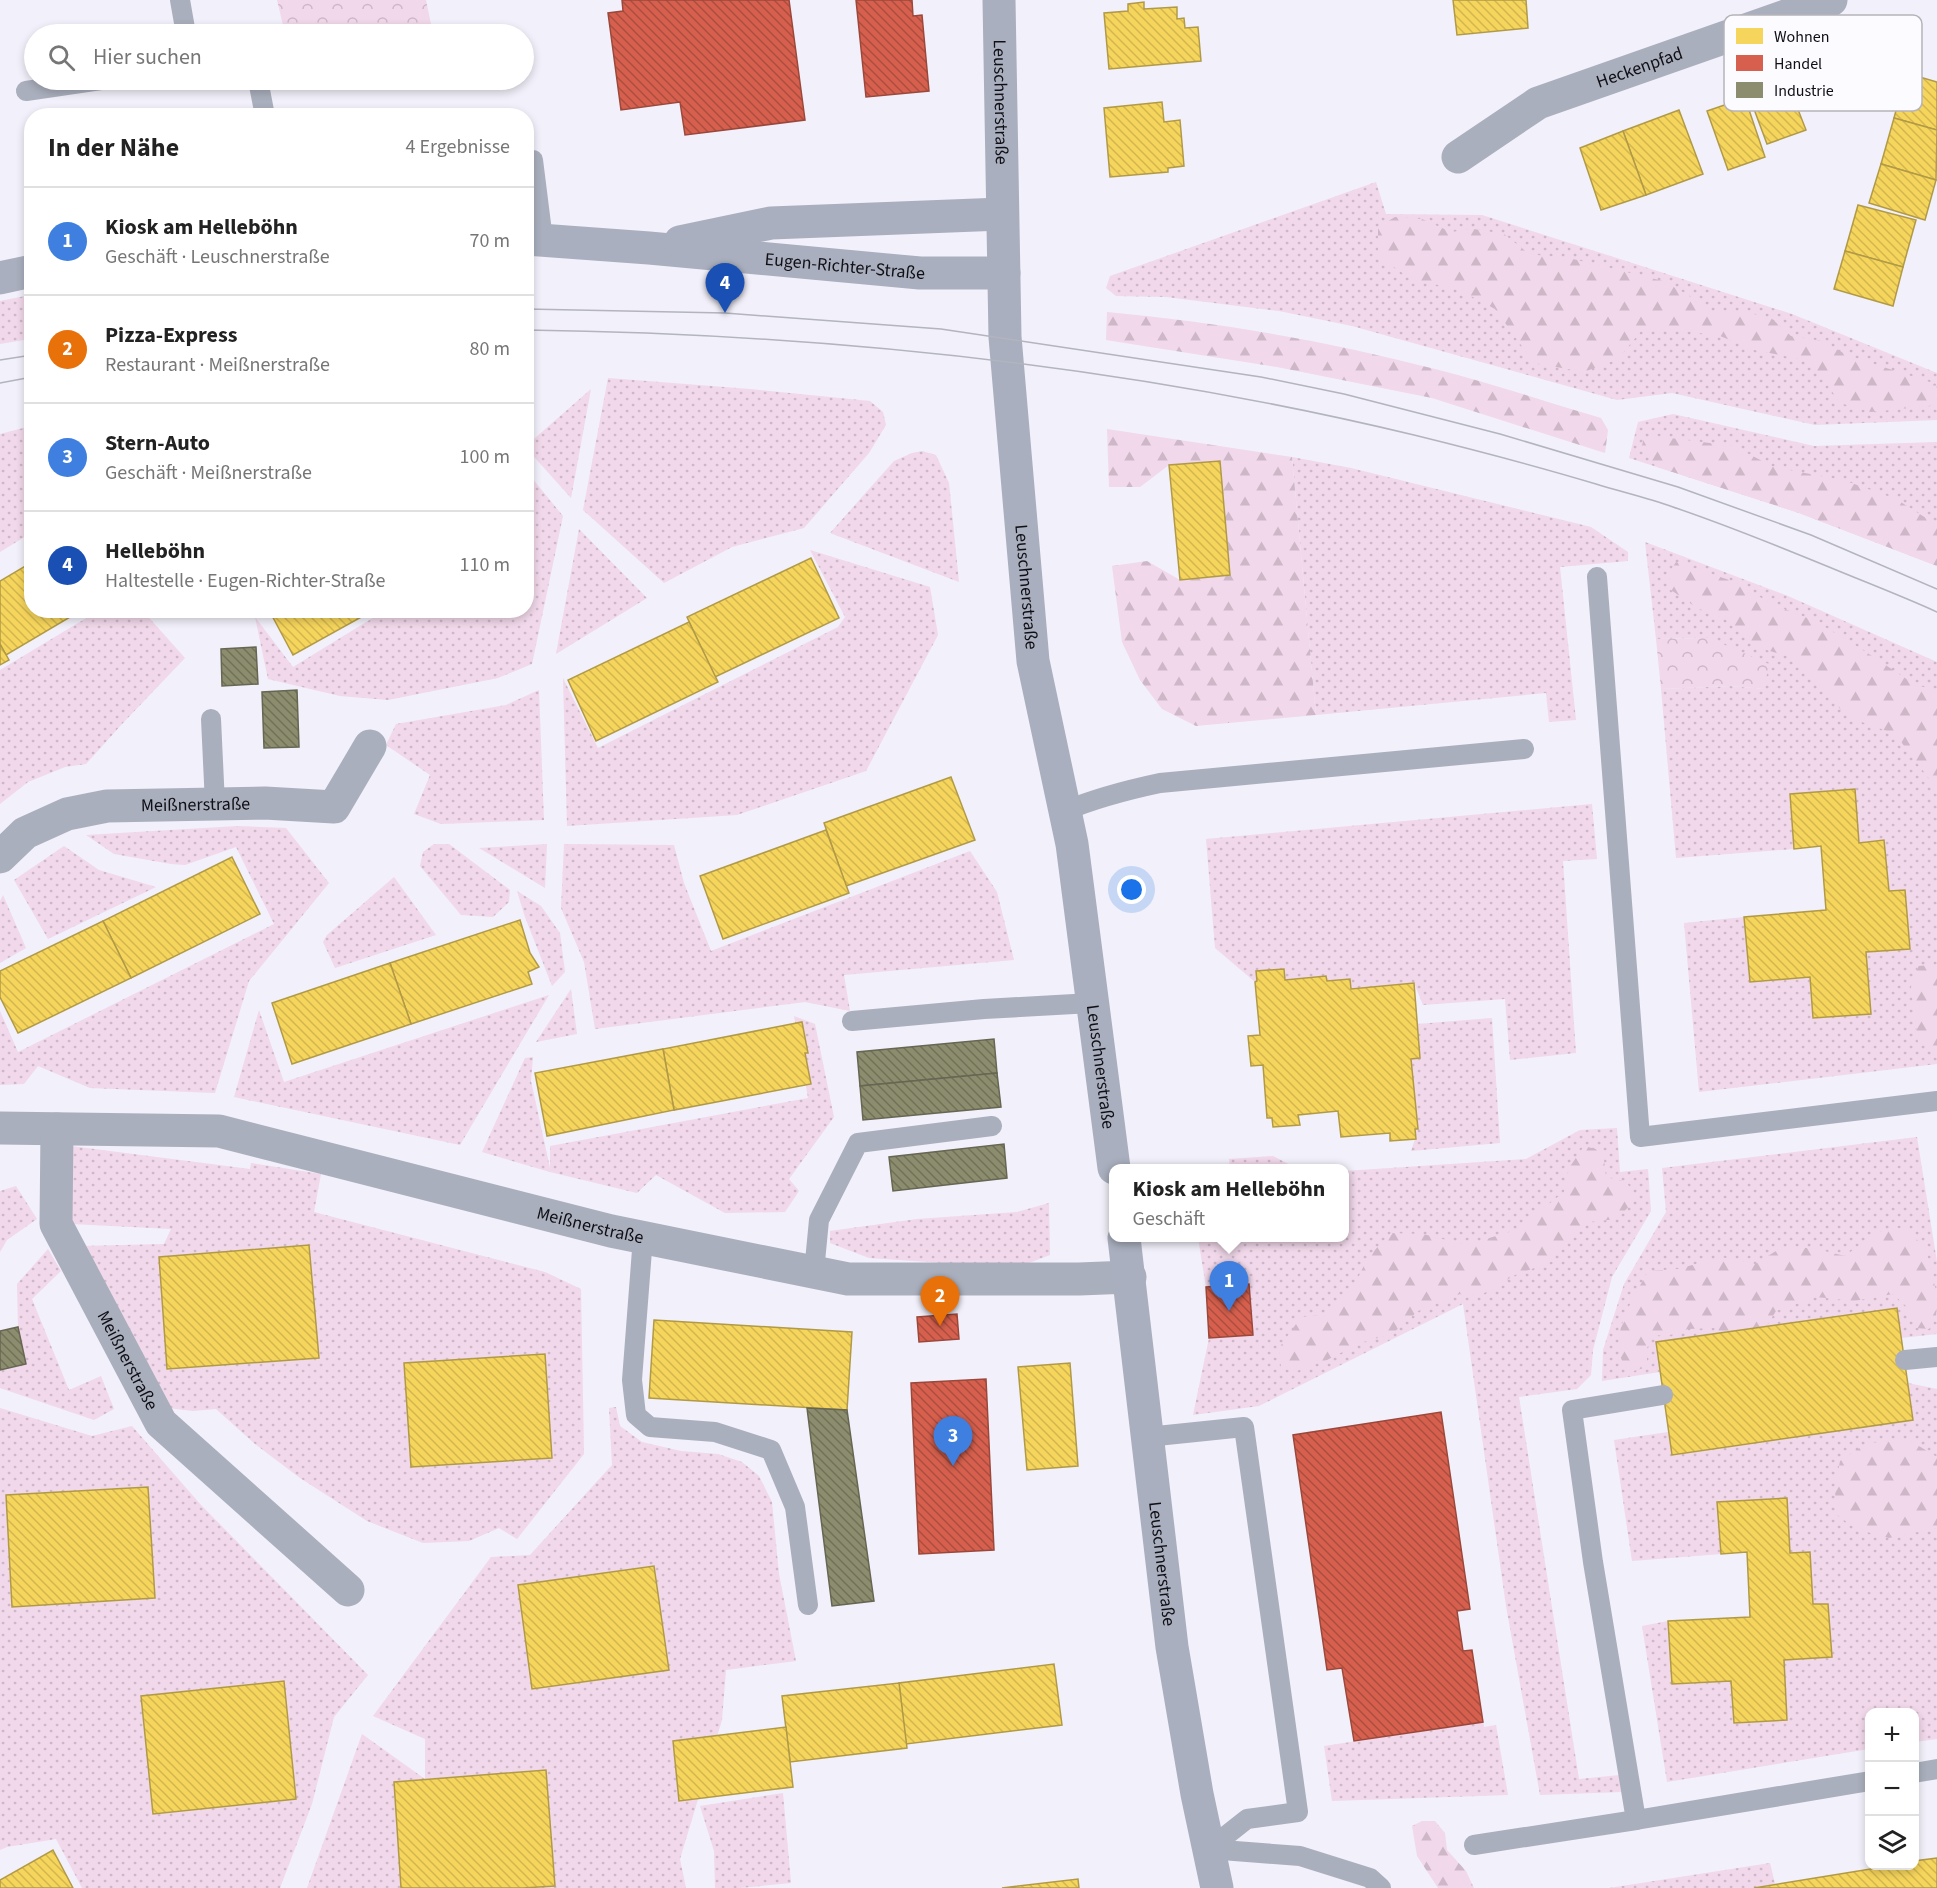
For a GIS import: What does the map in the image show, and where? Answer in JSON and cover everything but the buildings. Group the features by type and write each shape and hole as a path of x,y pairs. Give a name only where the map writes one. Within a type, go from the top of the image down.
{"main road":[{"name":"Leuschnerstraße","path":"999,0 1005,337 1033,661 1072,844 1113,1164"},
{"name":"Eugen-Richter-Straße","path":"649,248 771,223 1002,214"},
{"name":"Eugen-Richter-Straße","path":"535,240 920,273 1004,273"},
{"path":"0,278 24,273"},
{"name":"Leuschnerstraße","path":"1125,1242 1172,1647 1197,1794 1217,1888"}],"street":[{"name":"Heckenpfad","path":"1788,15 1831,0"},
{"name":"Heckenpfad","path":"1458,157 1538,103 1724,38"},
{"name":"Meißnerstraße","path":"0,857 25,832 67,814 107,806 265,803 334,807 370,746"},
{"name":"Meißnerstraße","path":"0,1128 219,1131 565,1219 848,1279 1130,1277"},
{"name":"Meißnerstraße","path":"57,1129 56,1224 161,1422 348,1590"}],"lane":[{"path":"180,0 184,24"},
{"path":"26,91 33,90"},
{"path":"260,90 263,108"},
{"path":"534,200 535,240"},
{"path":"1597,577 1640,1137 1937,1101"},
{"path":"211,719 215,804"},
{"path":"1065,811 1087,802 1160,783 1524,749"},
{"path":"852,1021 1092,1003"},
{"path":"814,1272 819,1220 858,1143 992,1126"},
{"path":"643,1237 632,1380 636,1415 650,1426 715,1432 771,1450 795,1507 808,1605"},
{"path":"1905,1360 1937,1357"},
{"path":"1636,1820 1593,1562 1572,1410 1664,1395"},
{"path":"1147,1437 1244,1427 1298,1812 1247,1819 1209,1849"},
{"path":"1919,1772 1937,1769"},
{"path":"1474,1845 1865,1782"},
{"path":"1209,1849 1300,1856 1370,1878 1382,1888"}],"green space":[{"path":"277,0 426,0 431,24 283,24"},
{"path":"1376,182 1386,214 1482,215 1792,314 1937,373 1937,420 1815,425 1672,393 1617,400 1352,326 1279,311 1166,297 1116,296 1106,288 1110,276"},
{"path":"1395,217 1422,219 1451,232 1474,229 1504,234 1529,254 1573,259 1663,281 1688,295 1708,312 1741,311 1771,318 1791,336 1822,341 1849,356 1936,384 1937,402 1929,406 1871,412 1840,403 1824,380 1805,360 1754,350 1720,336 1685,331 1642,330 1618,359 1584,372 1534,363 1495,309 1456,288 1414,281 1378,256 1378,227"},
{"path":"24,296 24,340 0,344 0,301"},
{"path":"1107,312 1190,321 1313,341 1477,380 1601,418 1608,430 1605,453 1432,398 1277,367 1106,340"},
{"path":"608,378 870,401 883,412 886,425 869,453 804,528 732,547 664,583 583,510"},
{"path":"591,389 571,498 534,457 534,439"},
{"path":"1673,414 1814,446 1937,442 1937,566 1799,513 1629,458 1638,422"},
{"path":"24,428 24,537 0,552 0,434"},
{"path":"1107,429 1292,457 1316,715 1196,726 1162,709 1140,680 1122,642 1112,566 1147,561 1180,580 1230,575 1220,461 1169,465 1140,487 1109,487"},
{"path":"1655,436 1733,446 1774,467 1846,481 1896,499 1937,525 1937,566 1799,513 1657,467 1641,449 1644,438"},
{"path":"922,451 936,455 949,483 959,582 830,533 894,461"},
{"path":"1292,457 1351,468 1591,527 1628,552 1628,561 1560,567 1576,720 1549,722 1546,693 1316,715"},
{"path":"534,481 563,516 532,664 498,678 388,700 340,696 268,679 255,618 293,667 373,618 534,618"},
{"path":"579,529 647,598 556,654"},
{"path":"1645,542 1788,596 1937,662 1937,1064 1699,1092 1684,923 1744,917 1750,982 1810,977 1813,1018 1871,1014 1866,952 1910,948 1905,890 1889,891 1884,841 1859,843 1855,789 1790,794 1794,849 1676,858 1661,689 1730,686 1764,689 1709,638 1656,639"},
{"path":"810,550 930,587 938,635 866,771 737,815 567,826 563,678 598,748 838,627 845,617"},
{"path":"1676,562 1735,582 1770,603 1815,621 1917,686 1937,689 1937,789 1895,734 1848,717 1790,657 1753,646 1725,619 1697,608 1671,590 1669,573"},
{"path":"86,618 149,618 185,658 86,764 65,767 28,782 0,804 0,670"},
{"path":"1709,638 1769,664 1764,689 1730,686 1661,689 1656,639"},
{"path":"539,690 544,820 441,824 414,814 430,775 386,745 396,724 506,705"},
{"path":"1592,804 1597,859 1563,861 1576,1053 1510,1060 1505,999 1423,1005 1414,983 1351,989 1350,979 1327,981 1326,976 1285,980 1283,969 1257,971 1255,982 1215,948 1206,839"},
{"path":"238,826 286,828 329,883 249,981 215,1093 90,1088 38,1066 24,1084 0,1085 0,1011 18,1052 274,924 236,847 185,865 171,864 114,854 86,835"},
{"path":"434,844 449,844 510,890 509,902 493,917 461,915 420,866 423,852"},
{"path":"547,844 545,888 479,848"},
{"path":"564,844 674,845 684,883 711,951 970,851 997,892 1014,960 844,975 850,1011 805,1002 595,1029 584,962 561,908"},
{"path":"64,846 99,870 156,887 48,939 14,880"},
{"path":"394,877 436,935 335,968 323,942 327,935"},
{"path":"517,891 541,906 560,933 565,972 552,986 525,917"},
{"path":"3,895 26,948 0,963 0,901"},
{"path":"1932,965 1937,969 1937,1053 1918,1042 1911,987 1918,966"},
{"path":"571,989 577,1034 536,1042"},
{"path":"549,995 460,1145 234,1097 259,1010 284,1082"},
{"path":"794,1016 815,1024 834,1117 789,1179 799,1191 785,1212 725,1213 656,1175 637,1193 550,1172 482,1152 525,1058 533,1057 531,1081 550,1168 550,1146 808,1098"},
{"path":"1492,1018 1500,1143 1411,1151 1415,1129 1418,1129 1411,1059 1420,1058 1417,1024"},
{"path":"1617,1128 1620,1172 1648,1169 1651,1211 1612,1277 1593,1350 1591,1375 1577,1389 1519,1397 1579,1779 1620,1775 1621,1792 1540,1795 1506,1606 1463,1304 1259,1406 1193,1415 1209,1338 1253,1335 1249,1285 1206,1287 1199,1242 1349,1242 1349,1171 1526,1159 1580,1130"},
{"path":"1917,1137 1937,1262 1937,1334 1901,1338 1897,1308 1656,1342 1660,1372 1602,1381 1603,1350 1624,1284 1666,1212 1662,1168"},
{"path":"71,1146 250,1169 251,1163 321,1174 314,1212 545,1272 581,1289 584,1454 517,1539 499,1528 469,1541 423,1543 367,1521 300,1478 255,1444 216,1409 193,1411 167,1408 81,1246 164,1244 171,1229 72,1224","holes":["309,1245 318,1357 167,1369 159,1257","545,1354 552,1458 411,1467 405,1363"]},
{"path":"1584,1146 1603,1151 1606,1177 1627,1182 1635,1200 1617,1219 1589,1222 1561,1247 1551,1262 1515,1275 1481,1295 1460,1294 1418,1311 1392,1334 1360,1343 1327,1360 1294,1372 1281,1367 1279,1348 1301,1317 1322,1315 1357,1280 1368,1257 1391,1233 1423,1234 1466,1245 1516,1230 1564,1192 1569,1168"},
{"path":"1273,1156 1288,1164 1230,1164 1229,1159"},
{"path":"16,1186 37,1219 7,1240 0,1252 0,1191"},
{"path":"1049,1203 1050,1255 1026,1264 958,1264 869,1258 830,1243 830,1231 917,1219 1017,1212"},
{"path":"1905,1227 1926,1249 1937,1295 1936,1318 1929,1329 1916,1328 1907,1307 1893,1294 1854,1301 1816,1297 1776,1311 1759,1338 1735,1340 1714,1328 1688,1329 1667,1336 1654,1335 1647,1348 1647,1367 1630,1372 1622,1361 1619,1335 1623,1321 1648,1271 1678,1269 1721,1257 1755,1264 1781,1248 1812,1248 1845,1256 1875,1233"},
{"path":"48,1249 61,1271 32,1299 69,1390 101,1376 114,1409 94,1420 0,1388 0,1370 26,1364 18,1327 17,1284"},
{"path":"1908,1383 1937,1389 1937,1739 1919,1741 1919,1708 1865,1708 1865,1750 1667,1782 1642,1626 1668,1621 1672,1684 1731,1681 1787,1720 1784,1660 1832,1657 1828,1604 1813,1604 1810,1552 1790,1553 1786,1498 1717,1502 1721,1554 1632,1561 1614,1440 1668,1432 1672,1454 1912,1420"},
{"path":"616,1407 620,1426 642,1442 681,1451 718,1454 742,1462 759,1476 772,1502 779,1574 796,1661 726,1670 722,1720 680,1859 686,1888 523,1888 555,1885 546,1770 394,1782 401,1888 307,1888 362,1734 425,1779 425,1739 373,1716 491,1557 530,1555 612,1465 609,1408","holes":["654,1566 669,1669 532,1689 518,1585"]},
{"path":"0,1408 92,1436 132,1426 201,1505 368,1675 334,1717 312,1804 280,1888 82,1888 56,1839 0,1850","holes":["148,1487 154,1598 12,1607 6,1495","284,1681 296,1799 153,1814 141,1697"]},
{"path":"1909,1440 1937,1457 1937,1528 1889,1538 1856,1529 1836,1514 1835,1488 1840,1461 1867,1443"},
{"path":"1483,1722 1484,1727 1496,1725 1508,1795 1332,1801 1324,1746"},
{"path":"783,1793 791,1883 715,1888 714,1851 700,1806"},
{"path":"1422,1821 1435,1821 1445,1833 1447,1850 1466,1871 1474,1888 1438,1888 1417,1856 1412,1826"},
{"path":"1770,1863 1775,1884 1754,1888 1609,1888"}],"tram line":[{"path":"534,309 725,313 941,329 1261,377 1344,394 1500,434 1678,487 1811,535 1937,589"},
{"path":"534,330 750,338 973,358 1084,372 1305,411 1483,452 1664,504 1713,521 1937,612"},
{"path":"0,360 24,356"},
{"path":"0,383 24,378"}],"place":[{"name":"Helleböhn","path":"725,313"},
{"name":"Kiosk am Helleböhn","path":"1229,1311"},
{"name":"Pizza-Express","path":"940,1326"},
{"name":"Stern-Auto","path":"953,1466"}]}
